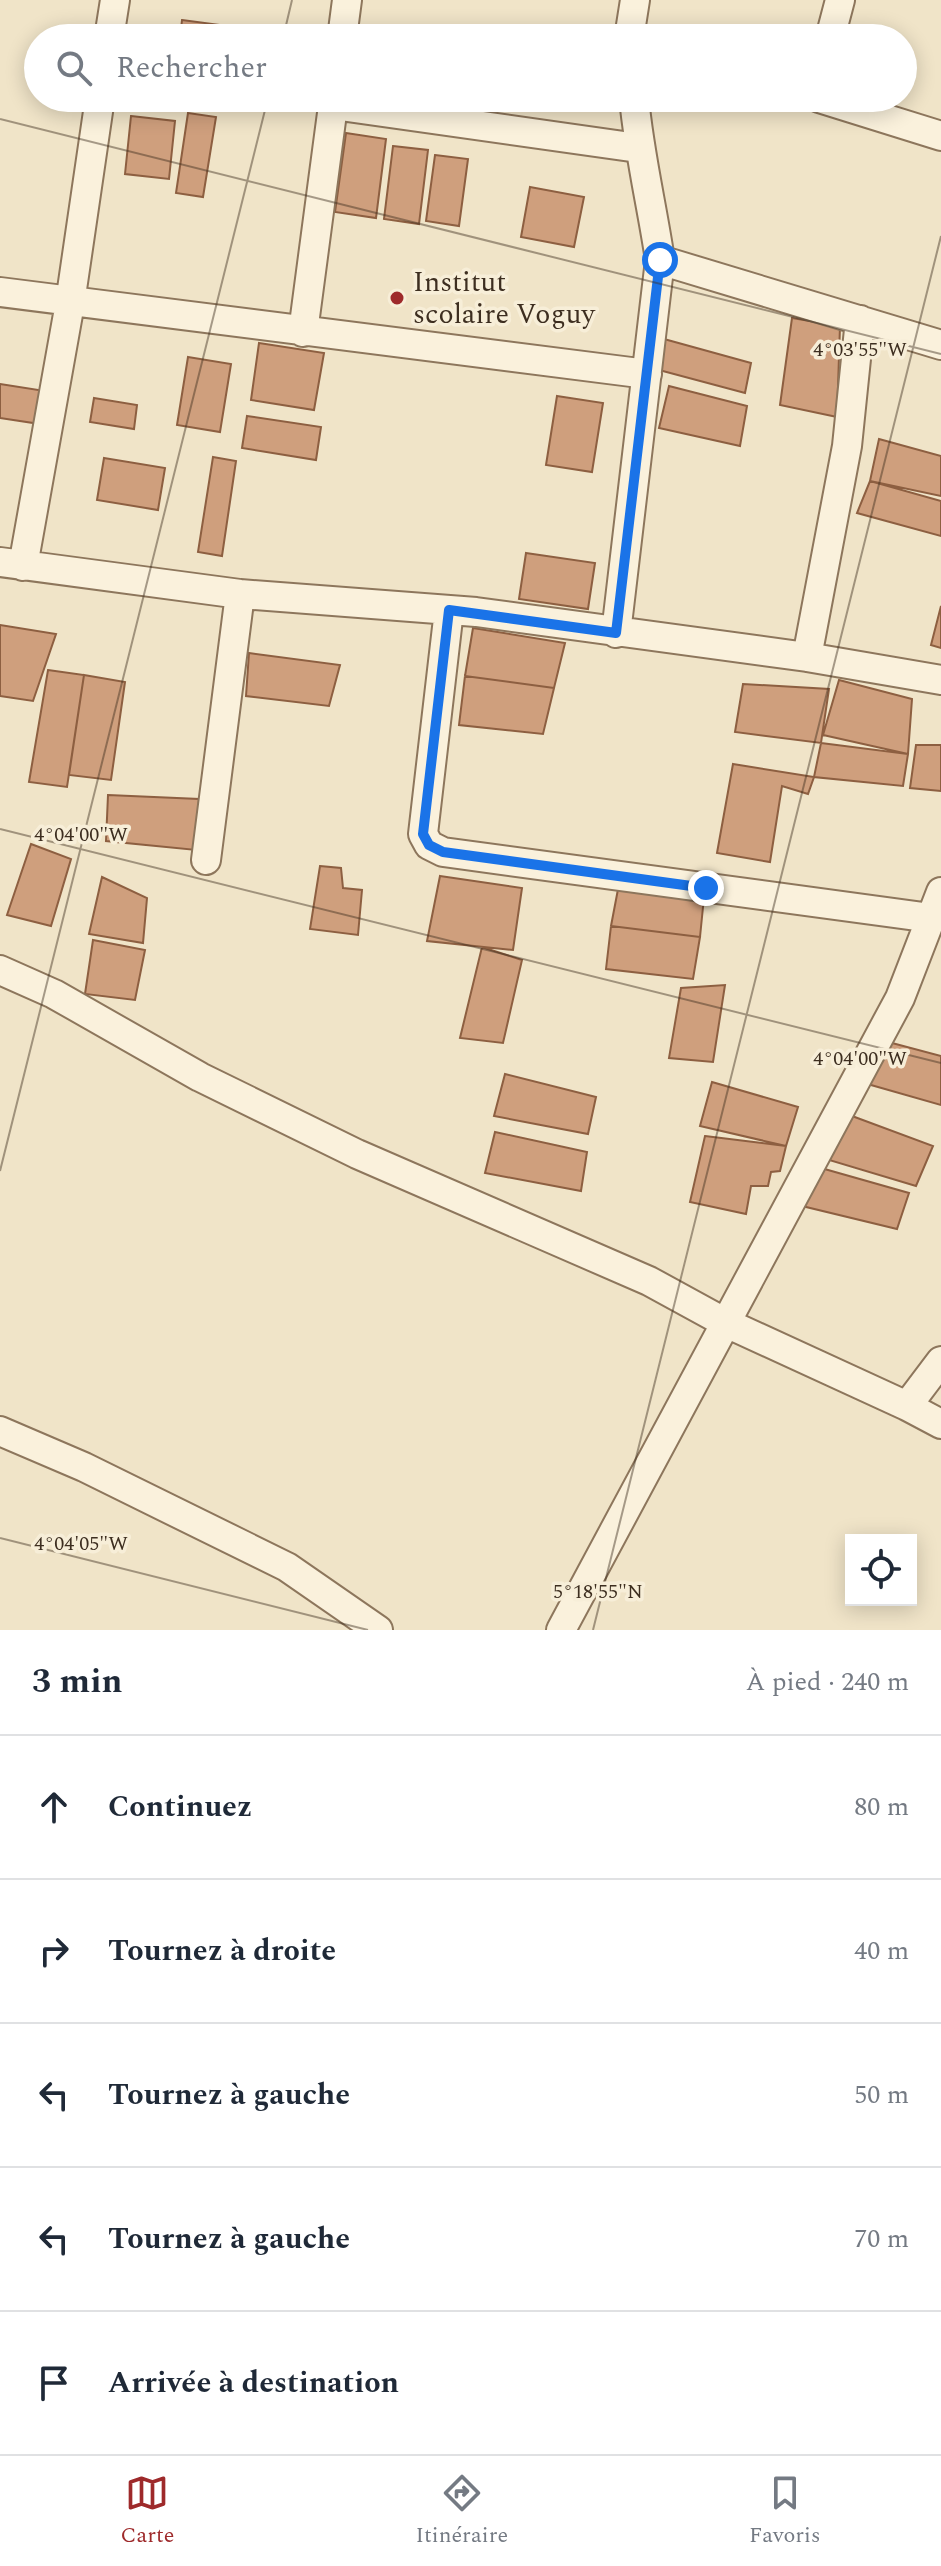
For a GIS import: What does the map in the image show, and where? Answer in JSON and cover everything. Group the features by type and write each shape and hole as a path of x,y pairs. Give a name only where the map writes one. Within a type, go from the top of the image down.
{"street":[{"path":"111,24 115,0"},
{"path":"344,24 347,0"},
{"path":"631,24 635,0"},
{"path":"834,24 840,0"},
{"path":"98,112 70,303 12,564 240,594 449,610 807,657 941,680"},
{"path":"303,332 333,112"},
{"path":"405,112 638,148"},
{"path":"616,633 660,260 653,208 638,148 635,112"},
{"path":"864,112 941,136"},
{"path":"660,260 941,345"},
{"path":"0,292 647,374"},
{"path":"807,657 847,446 860,320"},
{"path":"206,860 240,594"},
{"path":"449,610 423,834 429,845 443,852 931,918"},
{"path":"561,1630 900,998 941,892"},
{"path":"0,970 54,994 200,1077 357,1154 649,1281 724,1322 941,1424"},
{"path":"907,1406 941,1361"},
{"path":"0,1431 84,1467 287,1567 378,1630"}],"building":[{"path":"182,20 213,24 182,24"},
{"path":"188,113 216,117 203,197 176,193"},
{"path":"131,116 175,121 169,179 125,174"},
{"path":"346,133 386,139 376,218 335,212"},
{"path":"393,146 428,150 419,224 384,219"},
{"path":"435,155 468,159 459,226 426,221"},
{"path":"530,187 584,197 574,247 521,237"},
{"path":"792,318 840,326 837,417 780,405"},
{"path":"664,339 751,363 745,393 659,370"},
{"path":"259,343 324,353 314,410 251,400"},
{"path":"188,357 231,364 220,432 177,425"},
{"path":"0,384 45,391 40,424 0,418"},
{"path":"669,386 747,406 740,446 659,428"},
{"path":"557,396 603,403 592,472 546,465"},
{"path":"94,398 137,405 134,429 90,422"},
{"path":"247,416 321,427 316,460 242,448"},
{"path":"879,439 941,456 941,496 870,481"},
{"path":"213,457 236,461 222,556 198,552"},
{"path":"104,458 165,468 158,510 97,500"},
{"path":"870,481 941,501 941,536 857,513"},
{"path":"526,553 595,563 588,609 519,599"},
{"path":"941,606 941,648 931,645"},
{"path":"0,625 56,634 33,701 0,696"},
{"path":"473,628 565,643 554,688 465,676"},
{"path":"249,653 340,665 329,706 246,696"},
{"path":"48,670 84,675 67,787 29,782"},
{"path":"84,675 125,682 111,780 69,775"},
{"path":"465,676 554,688 543,734 459,725"},
{"path":"839,680 912,699 908,754 823,735"},
{"path":"743,684 829,689 821,743 735,732"},
{"path":"821,743 908,754 903,786 814,777"},
{"path":"916,745 941,745 941,791 910,788"},
{"path":"733,764 814,777 808,794 782,786 770,862 717,853"},
{"path":"108,795 199,799 196,850 106,841"},
{"path":"31,844 71,859 51,926 7,915"},
{"path":"320,866 341,868 343,888 362,890 358,935 310,929"},
{"path":"440,876 522,888 513,950 427,941"},
{"path":"102,877 147,898 143,943 89,934"},
{"path":"619,884 704,897 700,937 611,926"},
{"path":"611,926 700,937 693,979 606,969"},
{"path":"93,940 145,950 135,1000 85,994"},
{"path":"482,947 522,960 503,1043 460,1038"},
{"path":"725,985 713,1062 669,1058 681,988"},
{"path":"877,1039 941,1056 941,1105 864,1083"},
{"path":"505,1074 596,1097 588,1134 494,1116"},
{"path":"712,1082 798,1107 786,1146 700,1126"},
{"path":"852,1116 933,1146 916,1186 829,1160"},
{"path":"495,1132 587,1152 581,1191 485,1173"},
{"path":"705,1136 786,1146 780,1171 771,1172 768,1186 751,1186 746,1214 690,1202"},
{"path":"821,1168 909,1193 897,1229 802,1206"}],"place":[{"name":"Institut scolaire Voguy","path":"397,298"}],"route":[{"path":"660,260 616,633 449,610 423,834 429,845 443,852 706,888"}]}
